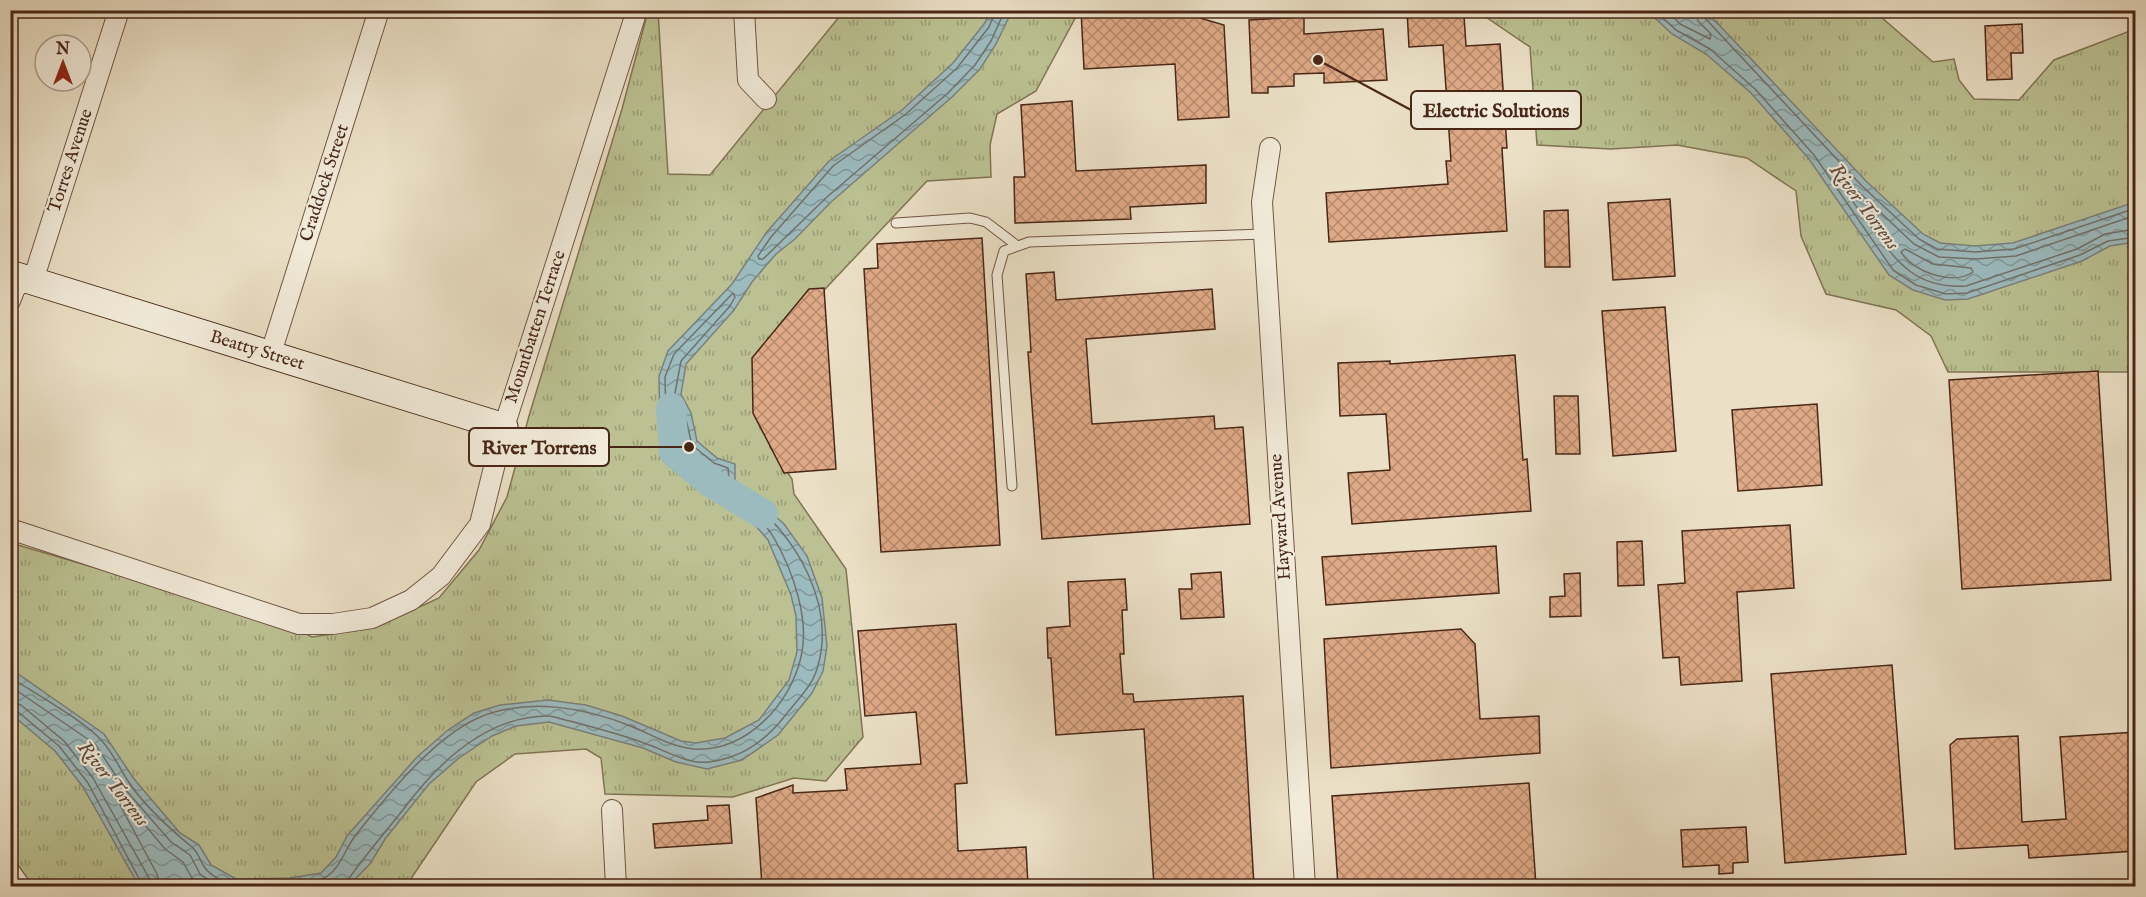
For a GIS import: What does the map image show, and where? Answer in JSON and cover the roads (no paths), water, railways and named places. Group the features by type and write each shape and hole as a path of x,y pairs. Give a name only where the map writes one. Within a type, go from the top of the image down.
{"street":[{"name":"Torres Avenue","path":"10,301 18,276 36,271 119,10"},
{"name":"Craddock Street","path":"270,356 380,10"},
{"name":"Mountbatten Terrace","path":"10,529 299,624 333,624 372,618 411,600 441,576 463,550 480,524 504,427 637,10"},
{"path":"744,10 748,80 766,99"},
{"name":"Hayward Avenue","path":"1270,148 1262,202 1305,886"},
{"name":"Beatty Street","path":"18,276 504,427"},
{"path":"612,810 616,886"},
{"path":"10,872 20,886"}],"lane":[{"path":"896,223 970,218 986,222 1016,244"},
{"path":"1012,486 997,275 1004,250 1016,244 1264,234"}],"water":[{"name":"River Torrens","path":"992,10 1012,11 996,44 980,69 952,97 831,202 795,239 776,254 752,282 734,310 686,364 681,394 691,413 697,441 717,458 735,464 735,480 784,524 807,556 822,598 827,646 823,671 812,693 778,735 742,760 707,769 676,762 643,748 549,722 516,726 492,736 459,758 429,784 385,839 370,864 348,886 139,886 83,787 55,751 11,714 11,669 104,734 134,779 180,833 199,845 211,865 236,879 290,878 321,873 336,857 347,836 417,757 448,730 474,713 500,705 548,700 586,705 622,716 681,741 696,743 725,738 759,720 789,680 797,652 796,616 791,595 768,540 719,484 669,444 660,427 659,376 668,351 732,284 766,233 829,161 902,110 953,63 984,24"},
{"name":"River Torrens","path":"1642,11 1706,11 1866,181 1923,234 1940,243 1975,246 2013,243 2135,202 2135,242 2110,246 2082,261 1968,299 1945,300 1913,290 1889,275 1809,159 1751,93 1706,54 1672,34 1656,19"}],"waterway":[{"name":"River Torrens","path":"671,408 674,452 710,482 763,514"}],"place":[{"name":"Electric Solutions","path":"1318,60"},
{"name":"River Torrens","path":"689,447"}]}
